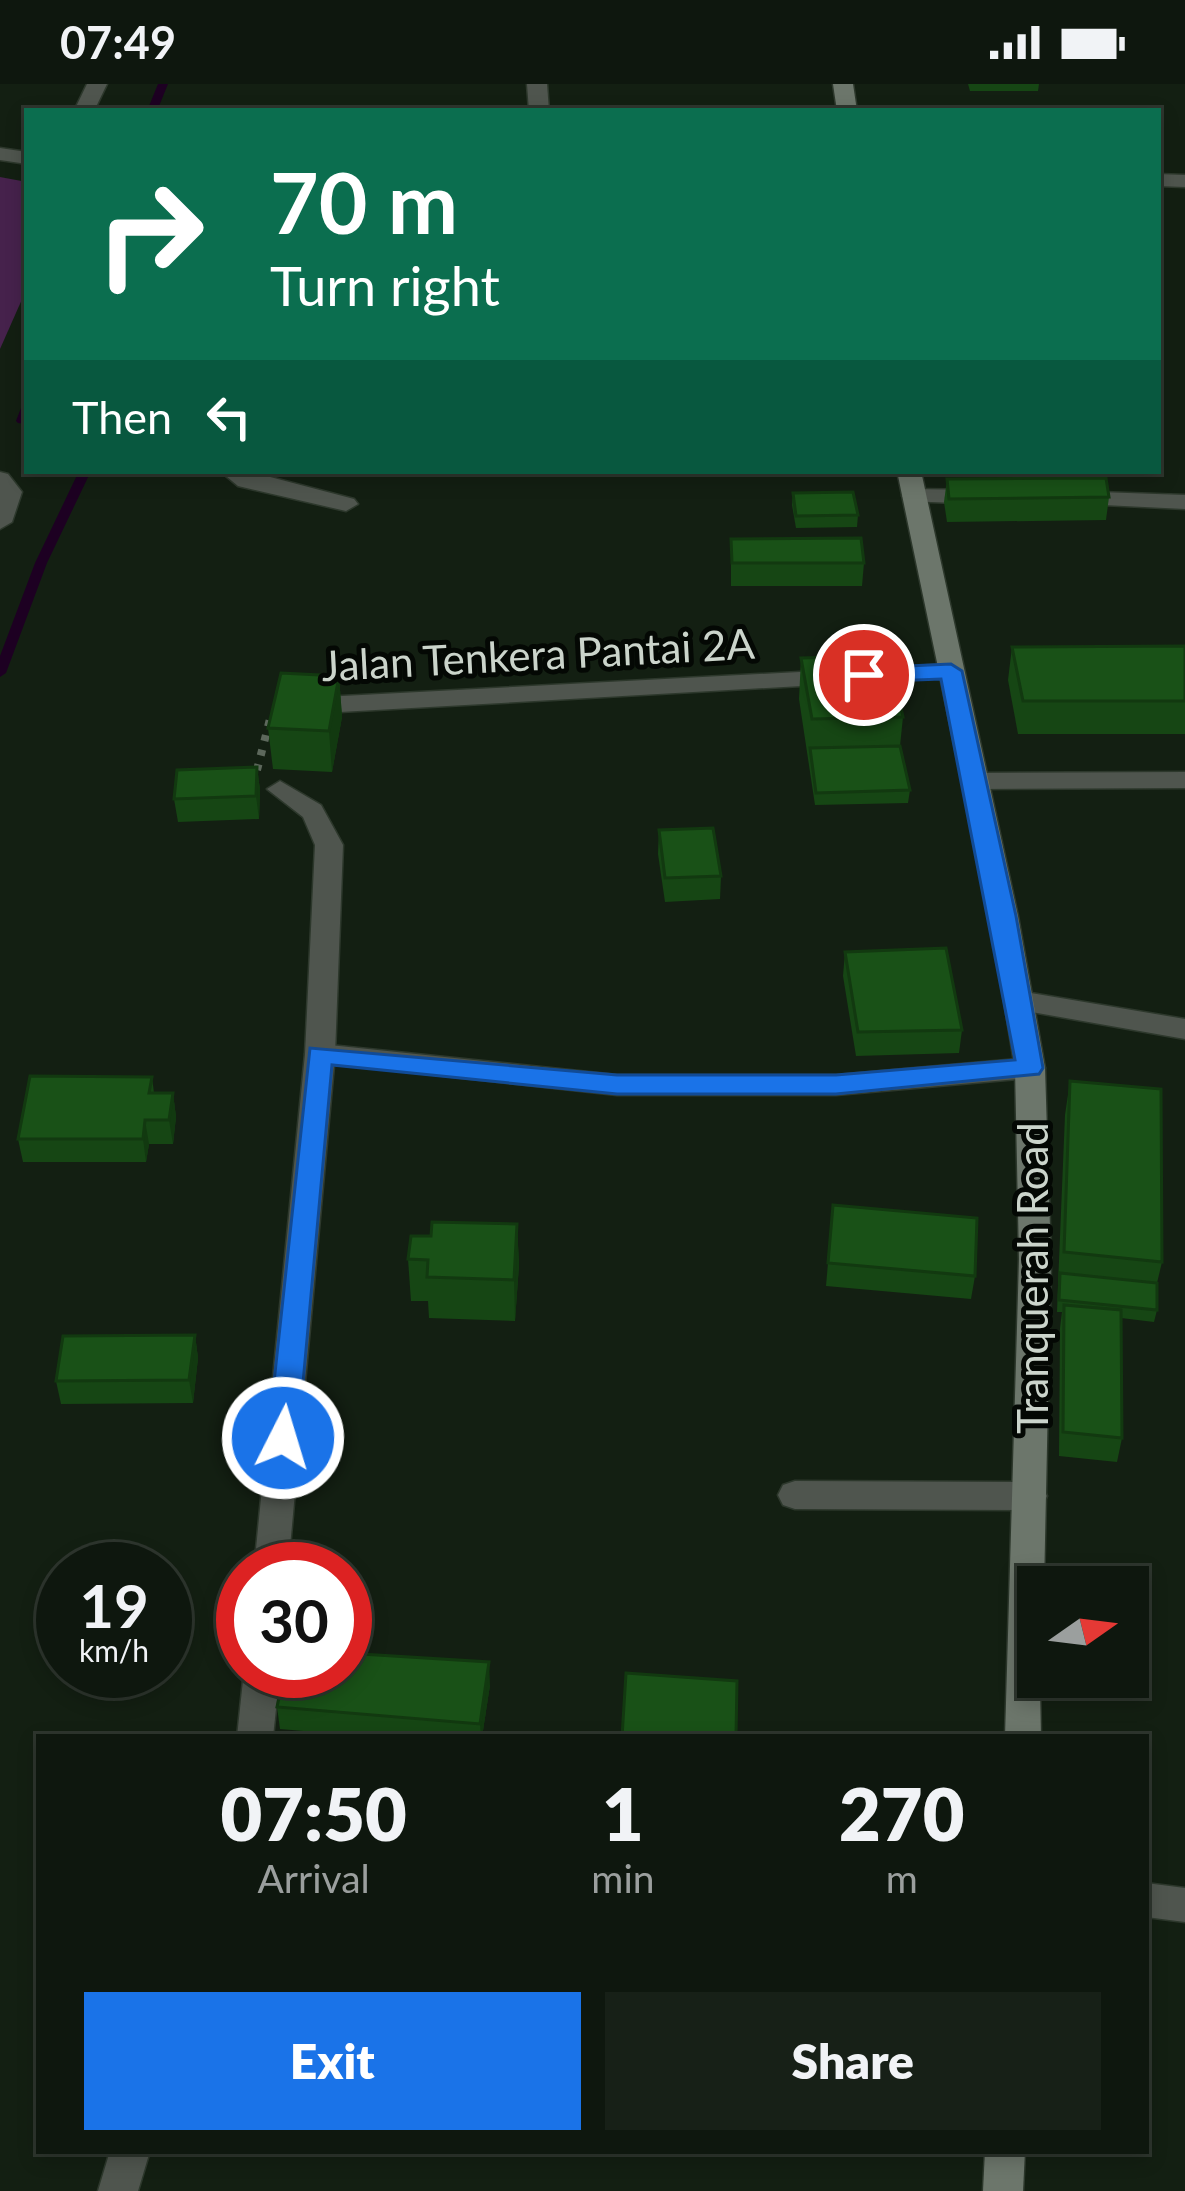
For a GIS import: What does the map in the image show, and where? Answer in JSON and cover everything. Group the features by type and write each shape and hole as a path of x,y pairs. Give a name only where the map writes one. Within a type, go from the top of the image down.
{"main road":[{"name":"Tranquerah Road","path":"912,484 1030,1068 1036,1150 1023,1734"},
{"path":"1004,2191 1005,2154"}],"street":[{"path":"236,474 246,482 346,504"},
{"path":"0,479 10,493 0,521"},
{"path":"912,484 1001,497"},
{"path":"1044,498 1185,502"},
{"name":"Jalan Tenkera Pantai 2A","path":"273,708 951,671"},
{"path":"975,782 1185,780"},
{"path":"274,1542 318,1069 328,845 323,821 304,802 280,789"},
{"path":"1019,1000 1185,1029"},
{"path":"318,1069 617,1085 836,1085 1030,1068"},
{"path":"794,1496 1030,1496"},
{"path":"255,1734 259,1698"},
{"path":"1149,1900 1185,1905"},
{"path":"118,2191 129,2154"}],"path":[{"path":"273,708 255,765 262,781 280,789"}],"shaded area":[{"path":"0,177 24,181 24,295 0,349"}],"building":[{"path":"1106,478 1109,497 949,499 947,479"},
{"path":"853,492 858,515 796,516 793,493"},
{"path":"861,538 864,563 732,563 731,539"},
{"path":"1185,646 1185,701 1023,701 1012,647"},
{"path":"890,656 903,717 812,719 801,658"},
{"path":"281,673 339,676 329,731 268,728"},
{"path":"900,746 910,790 816,793 810,748"},
{"path":"257,767 256,796 174,799 177,770"},
{"path":"713,828 721,876 665,878 659,830"},
{"path":"946,948 962,1030 858,1032 845,952"},
{"path":"30,1076 152,1077 149,1093 173,1093 169,1120 145,1120 143,1139 18,1139"},
{"path":"1070,1081 1161,1089 1162,1262 1064,1252"},
{"path":"833,1205 977,1218 975,1276 828,1263"},
{"path":"432,1222 517,1224 514,1280 427,1277 428,1260 408,1259 411,1236 431,1236"},
{"path":"1060,1273 1157,1283 1157,1310 1059,1300"},
{"path":"1064,1305 1121,1310 1122,1438 1063,1432"},
{"path":"195,1335 189,1380 56,1381 63,1336"},
{"path":"372,1655 489,1662 480,1724 277,1707 279,1698 372,1698"},
{"path":"626,1673 737,1681 736,1734 622,1734"}],"waterway":[{"path":"153,108 163,84"},
{"path":"24,416 24,421"},
{"path":"0,673 41,563 84,474"}],"route":[{"path":"283,1438 320,1054 617,1085 836,1085 1030,1068 1004,916 951,671 864,675"}]}
